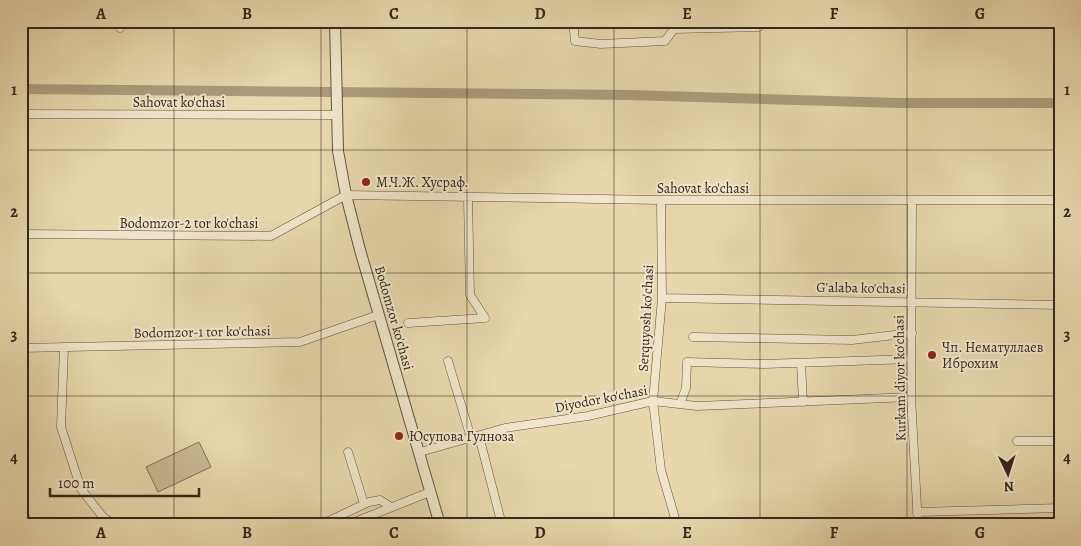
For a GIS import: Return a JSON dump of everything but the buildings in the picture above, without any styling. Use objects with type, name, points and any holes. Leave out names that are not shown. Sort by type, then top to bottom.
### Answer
[{"type":"street","name":"Bodomzor ko'chasi","points":[[336,21],[338,151],[346,195],[378,314],[440,525]]},
{"type":"street","points":[[573,21],[575,41],[600,44],[665,41],[674,25],[760,24]]},
{"type":"street","name":"Sahovat ko'chasi","points":[[21,114],[336,115]]},
{"type":"street","name":"Sahovat ko'chasi","points":[[346,195],[661,200],[1060,200]]},
{"type":"street","name":"Bodomzor-2 tor ko'chasi","points":[[21,234],[271,236],[346,195]]},
{"type":"street","points":[[408,323],[485,318],[470,296],[468,198]]},
{"type":"street","name":"Serquyosh ko'chasi","points":[[661,200],[662,298],[653,401],[661,470],[677,525]]},
{"type":"street","name":"Kurkam diyor ko'chasi","points":[[912,201],[911,397],[918,525]]},
{"type":"street","name":"G'alaba ko'chasi","points":[[662,298],[1060,305]]},
{"type":"street","name":"Bodomzor-1 tor ko'chasi","points":[[21,348],[300,342],[378,314]]},
{"type":"street","points":[[694,336],[852,340],[912,333]]},
{"type":"street","points":[[64,347],[61,428],[81,489],[103,517],[115,525]]},
{"type":"street","points":[[680,404],[686,388],[687,362],[801,363],[912,359]]},
{"type":"street","points":[[448,361],[475,437],[502,525]]},
{"type":"street","points":[[801,363],[802,402]]},
{"type":"street","name":"Diyodor ko'chasi","points":[[420,452],[505,428],[588,416],[653,401],[697,406],[911,397]]},
{"type":"street","points":[[1017,441],[1060,441]]},
{"type":"street","points":[[348,452],[364,504]]},
{"type":"street","points":[[347,525],[430,492]]},
{"type":"street","points":[[320,525],[369,502],[380,500],[391,507]]},
{"type":"street","points":[[917,512],[1060,508]]},
{"type":"street","points":[[21,511],[31,525]]},
{"type":"shaded area","points":[[199,442],[211,467],[158,492],[146,467]]},
{"type":"waterway","points":[[21,89],[629,95],[899,103],[1060,103]]},
{"type":"place","name":"М.Ч.Ж. Хусраф.","points":[[366,182]]},
{"type":"place","name":"Чп. Нематуллаев Иброхим","points":[[932,355]]},
{"type":"place","name":"Юсупова Гулноза","points":[[399,436]]}]
